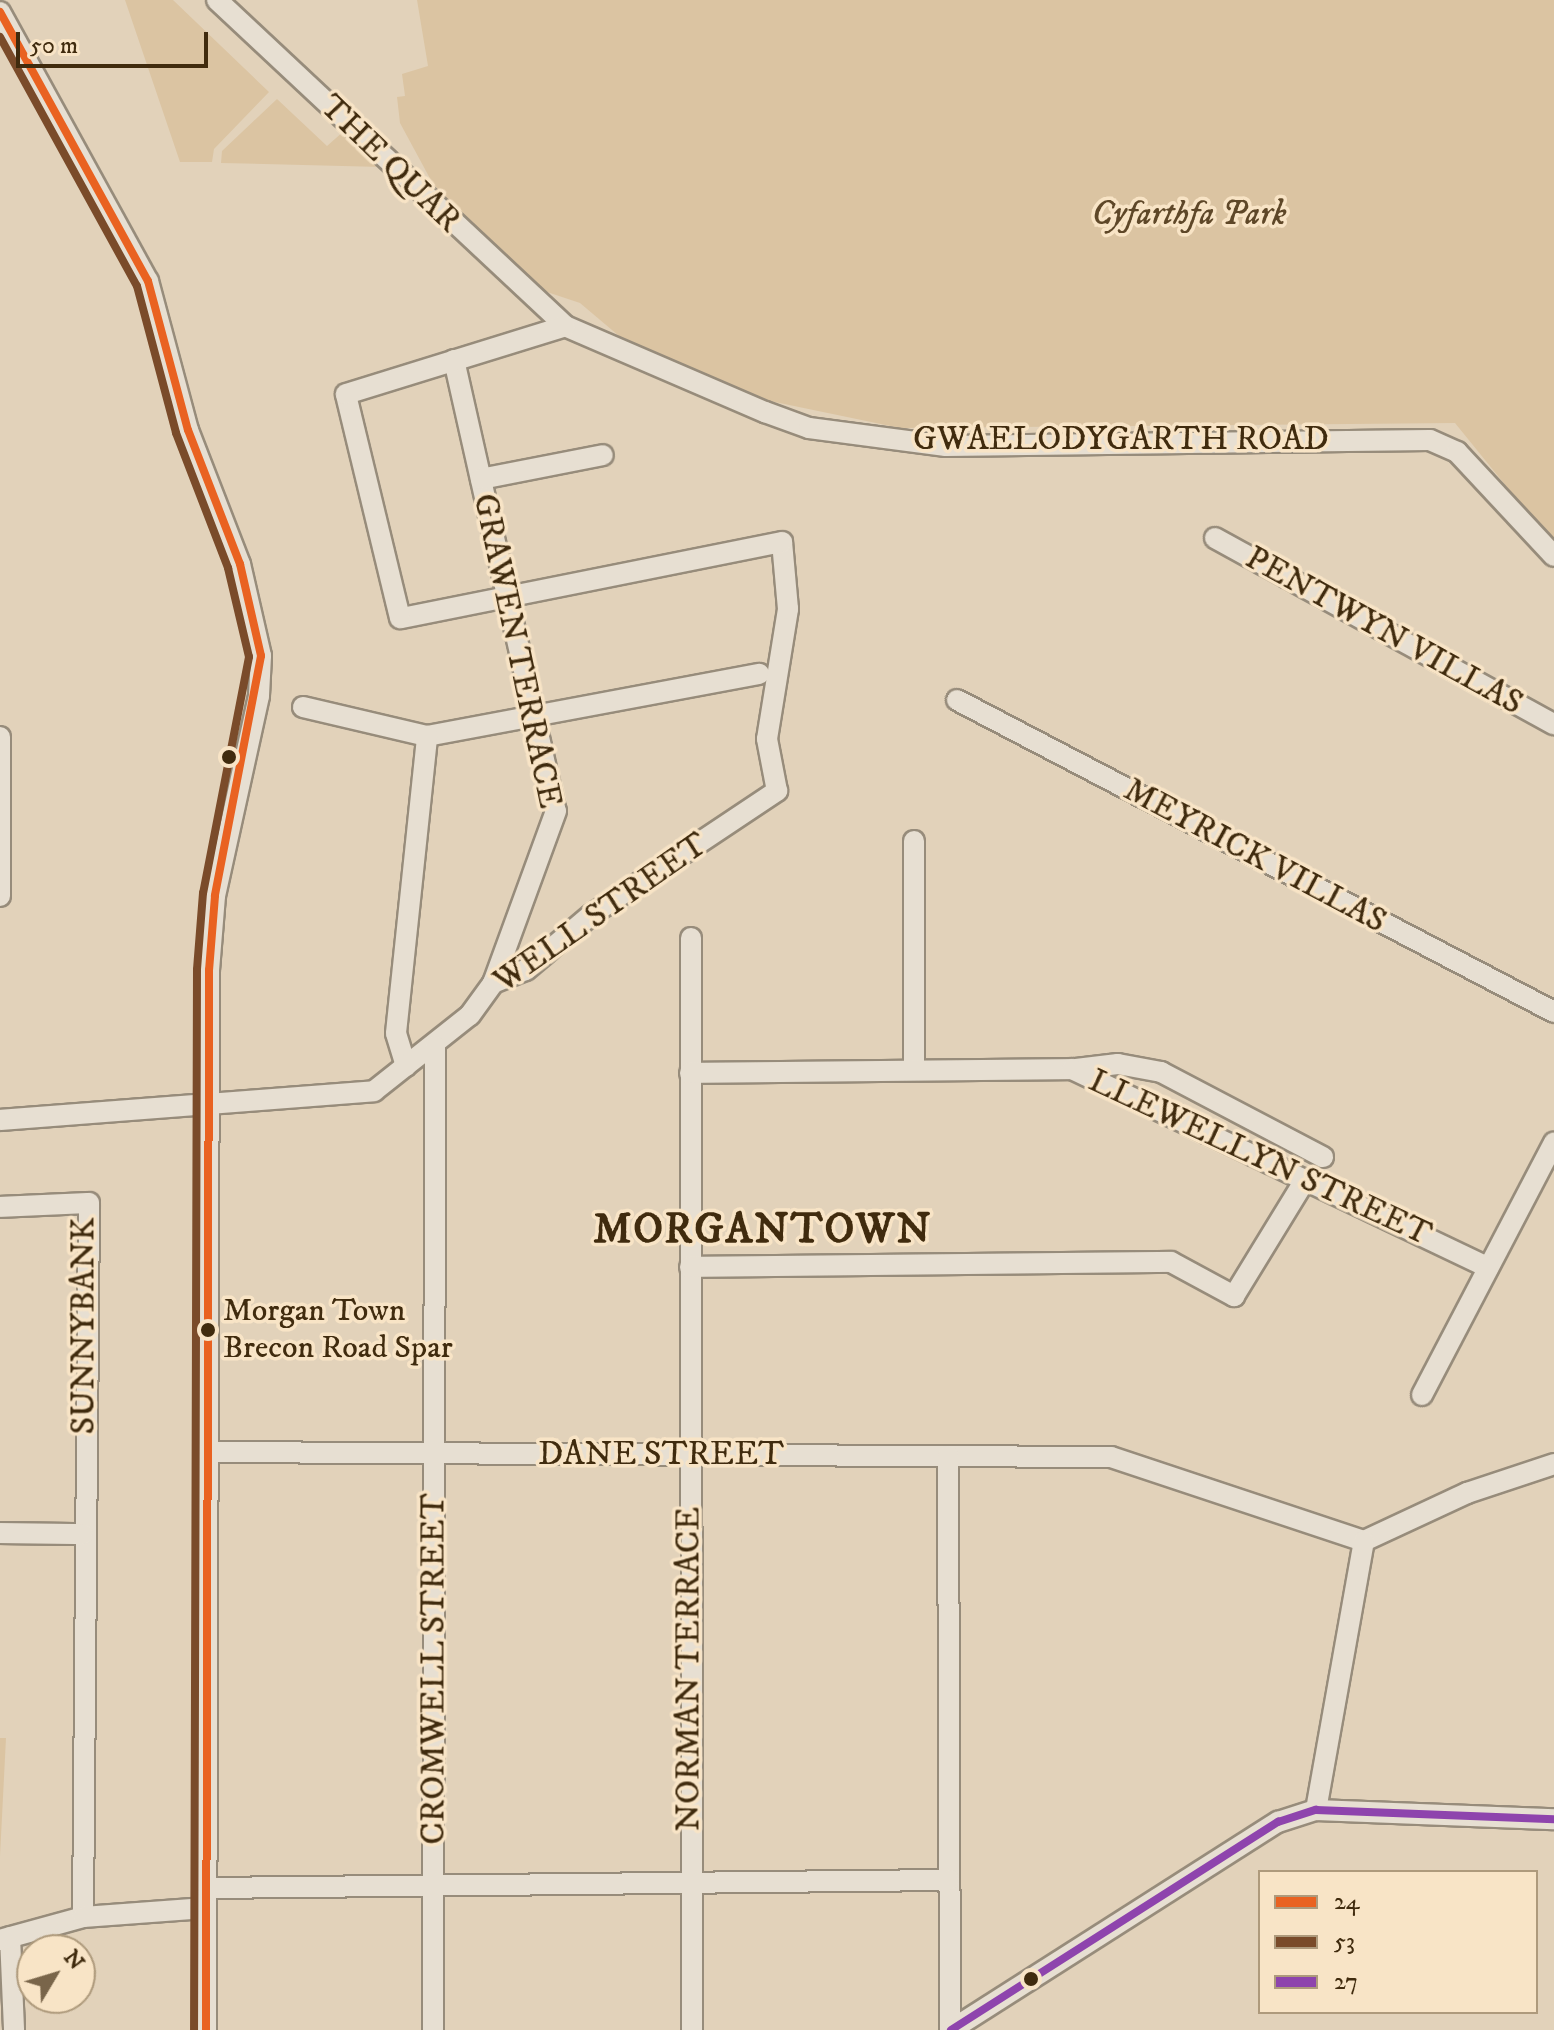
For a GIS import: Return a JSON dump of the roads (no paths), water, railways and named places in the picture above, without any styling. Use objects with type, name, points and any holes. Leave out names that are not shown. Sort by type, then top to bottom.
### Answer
[{"type":"street","name":"THE QUAR","points":[[217,0],[565,326]]},
{"type":"street","points":[[0,12],[148,281],[188,430],[254,616],[259,696],[215,896],[206,2030]]},
{"type":"street","points":[[507,593],[400,618],[346,394],[565,326]]},
{"type":"street","name":"GWAELODYGARTH ROAD","points":[[565,326],[809,428],[946,446],[1430,440],[1457,452],[1554,556]]},
{"type":"street","name":"GRAWEN TERRACE","points":[[454,360],[556,811],[493,983]]},
{"type":"street","points":[[481,479],[603,455]]},
{"type":"street","name":"PENTWYN VILLAS","points":[[1215,538],[1554,724]]},
{"type":"street","name":"WELL STREET","points":[[0,1120],[212,1109],[374,1091],[435,1046],[493,983],[526,970],[591,915],[777,791],[767,739],[788,609],[782,542],[507,593]]},
{"type":"street","points":[[303,707],[427,736],[759,674]]},
{"type":"street","name":"MEYRICK VILLAS","points":[[957,700],[1554,1012]]},
{"type":"street","points":[[406,1066],[396,1033],[427,736]]},
{"type":"street","points":[[0,737],[1,892]]},
{"type":"street","points":[[914,841],[914,1069]]},
{"type":"street","name":"NORMAN TERRACE","points":[[691,938],[688,1455],[692,2030]]},
{"type":"street","name":"CROMWELL STREET","points":[[433,2030],[435,1046]]},
{"type":"street","points":[[1072,1069],[1118,1064],[1161,1072],[1323,1157]]},
{"type":"street","name":"LLEWELLYN STREET","points":[[690,1073],[1072,1069],[1488,1267]]},
{"type":"street","points":[[1422,1395],[1554,1142]]},
{"type":"street","points":[[690,1267],[1171,1262],[1234,1296],[1305,1180]]},
{"type":"street","name":"SUNNYBANK","points":[[0,1207],[89,1203],[83,1534],[83,1917]]},
{"type":"street","name":"DANE STREET","points":[[210,1452],[1111,1457],[1364,1541]]},
{"type":"street","points":[[948,1456],[950,2030]]},
{"type":"street","points":[[1316,1810],[1364,1541],[1467,1493],[1554,1464]]},
{"type":"street","points":[[0,1533],[83,1534]]},
{"type":"street","points":[[950,2030],[1278,1822],[1316,1810],[1554,1819]]},
{"type":"street","points":[[14,2030],[5,1938],[83,1917],[206,1898],[432,1884],[949,1880]]},
{"type":"place","name":"Morgan Town Brecon Road Spar","points":[[208,1330]]},
{"type":"district","name":"MORGANTOWN","points":[[763,1230]]},
{"type":"park label","name":"Cyfarthfa Park","points":[[1189,215]]}]
